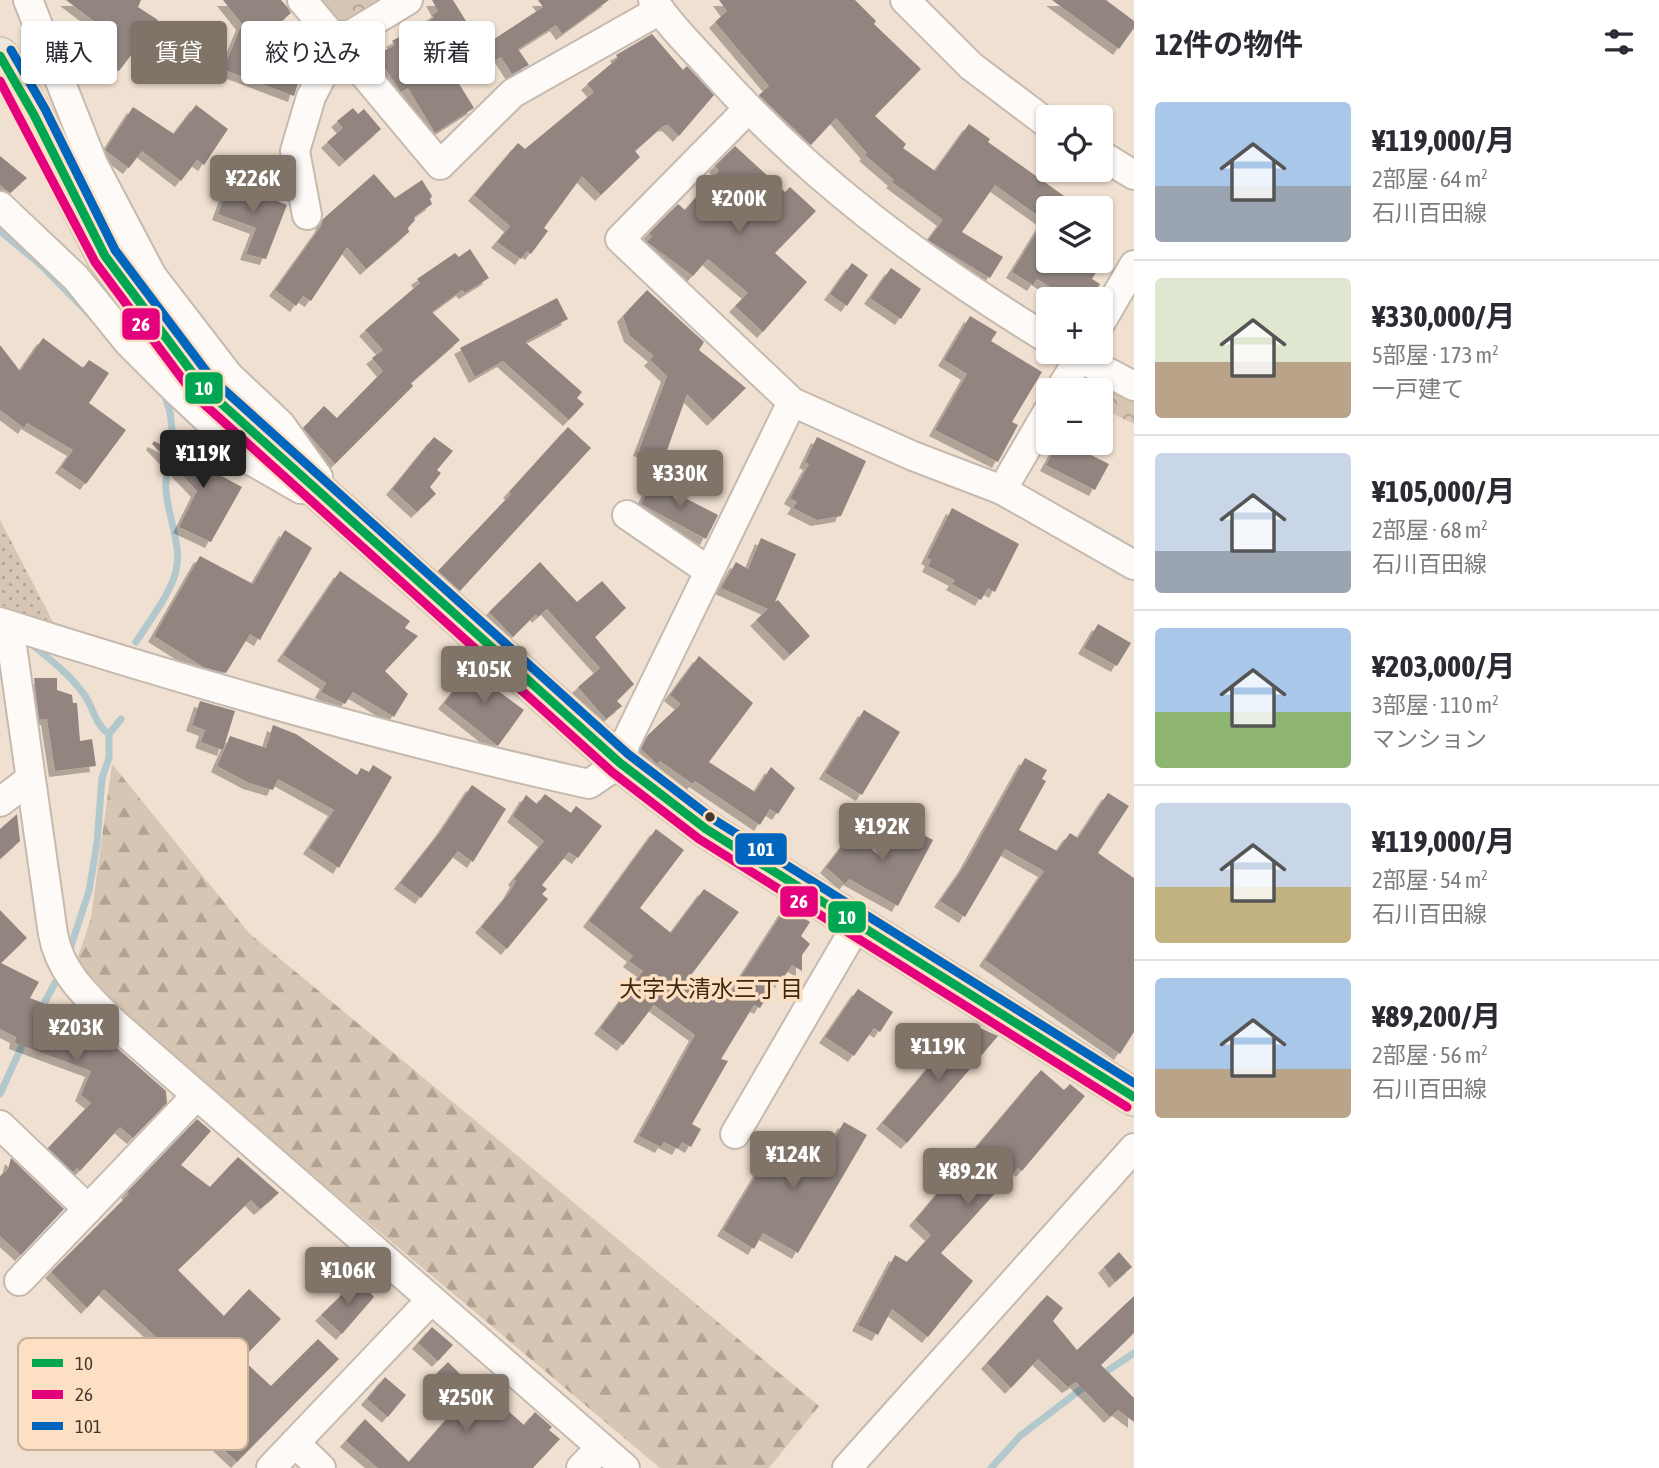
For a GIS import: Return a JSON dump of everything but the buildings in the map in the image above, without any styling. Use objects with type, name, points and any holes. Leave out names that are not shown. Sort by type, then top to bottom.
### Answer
[{"type":"main road","points":[[0,56],[34,115],[105,256],[202,387],[620,763],[706,829],[1134,1097]]},
{"type":"street","points":[[28,0],[93,164],[152,276],[229,376],[281,425],[343,513]]},
{"type":"street","points":[[302,0],[320,21]]},
{"type":"street","points":[[374,21],[408,0]]},
{"type":"street","points":[[905,0],[971,66],[1036,115]]},
{"type":"street","points":[[373,84],[440,165],[513,93],[656,5],[748,109],[877,225],[958,284],[1036,332]]},
{"type":"street","points":[[307,215],[295,150],[318,84]]},
{"type":"street","points":[[748,109],[620,239],[792,402],[914,456],[1002,490],[1134,565]]},
{"type":"street","points":[[1113,162],[1134,175]]},
{"type":"street","points":[[0,206],[76,278],[137,351],[252,461],[343,513]]},
{"type":"street","points":[[1113,301],[1134,265]]},
{"type":"street","points":[[1095,364],[1134,386]]},
{"type":"street","points":[[625,1468],[591,1458],[430,1301],[195,1096],[114,1023],[70,978],[56,951],[4,623],[177,677],[438,748],[589,784],[620,763],[626,741],[792,402]]},
{"type":"street","points":[[1002,490],[1036,432]]},
{"type":"street","points":[[627,515],[709,571]]},
{"type":"street","points":[[0,802],[29,780]]},
{"type":"street","points":[[735,1134],[858,923]]},
{"type":"street","points":[[19,1281],[195,1096]]},
{"type":"street","points":[[0,1125],[88,1209]]},
{"type":"street","points":[[847,1468],[1134,1147]]},
{"type":"street","points":[[271,1468],[430,1301]]},
{"type":"street","points":[[295,1443],[321,1468]]},
{"type":"green space","points":[[320,0],[384,0],[351,21],[339,21]]},
{"type":"green space","points":[[1113,386],[1134,397],[1134,424],[1113,414]]},
{"type":"green space","points":[[0,520],[54,624],[0,605]]},
{"type":"green space","points":[[112,764],[249,933],[819,1406],[769,1468],[660,1468],[133,1024],[77,960],[91,918]]},
{"type":"waterway","points":[[0,231],[41,265],[94,319]]},
{"type":"waterway","points":[[136,642],[173,580],[178,557],[167,497],[168,469],[175,456],[170,412],[164,393]]},
{"type":"waterway","points":[[35,647],[78,686],[100,725],[109,734]]},
{"type":"waterway","points":[[68,955],[89,891],[97,843],[102,778],[109,758],[109,734],[121,719]]},
{"type":"waterway","points":[[40,1011],[61,972]]},
{"type":"waterway","points":[[0,1094],[26,1037]]},
{"type":"waterway","points":[[1101,1375],[1134,1353]]},
{"type":"waterway","points":[[991,1468],[1020,1436],[1088,1384]]},
{"type":"transit line","name":"101","points":[[11,50],[45,109],[115,250],[212,379],[628,754],[713,819],[1134,1083]]},
{"type":"transit line","name":"10","points":[[0,56],[34,115],[105,256],[203,387],[620,763],[706,829],[1134,1097]]},
{"type":"transit line","name":"26","points":[[0,81],[95,262],[195,396],[612,772],[699,839],[1127,1107]]},
{"type":"district","name":"大字大清水三丁目","points":[[711,989]]}]
